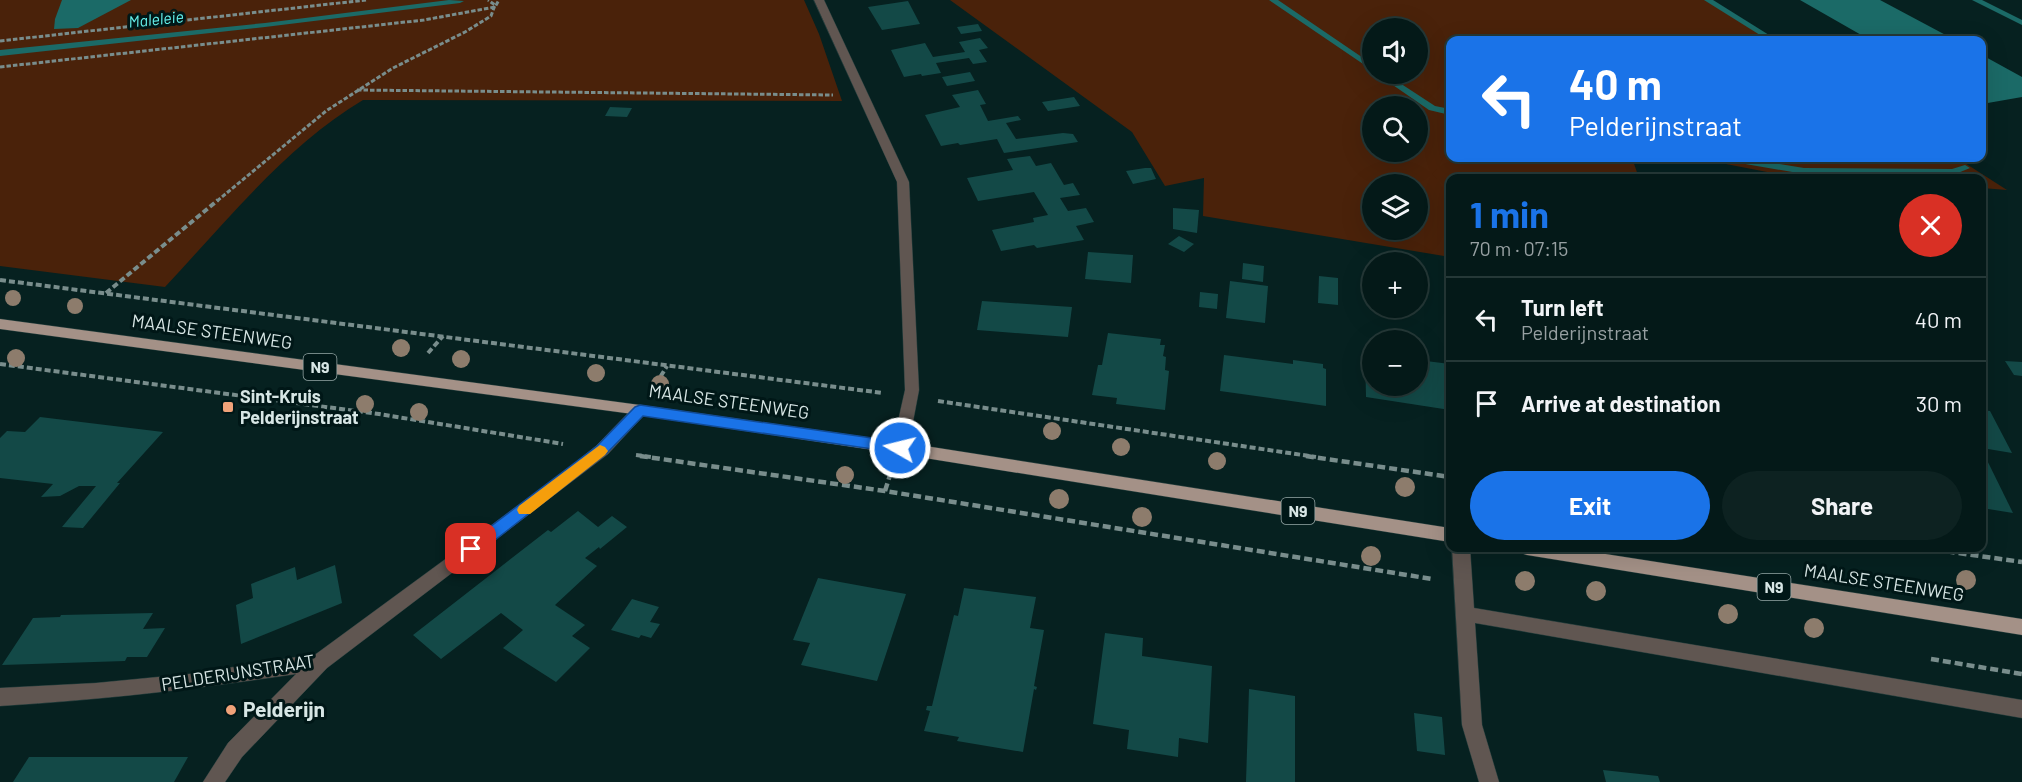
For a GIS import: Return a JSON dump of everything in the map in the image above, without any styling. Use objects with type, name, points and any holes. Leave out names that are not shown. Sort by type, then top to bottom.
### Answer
[{"type":"main road","name":"MAALSE STEENWEG","points":[[0,324],[640,410],[900,448],[1446,534]]},
{"type":"main road","name":"MAALSE STEENWEG","points":[[1552,552],[2022,627]]},
{"type":"street","points":[[819,0],[903,182],[911,397],[900,448]]},
{"type":"street","name":"PELDERIJNSTRAAT","points":[[0,697],[96,692],[166,685],[320,662],[602,450],[640,410]]},
{"type":"street","points":[[1461,552],[1472,725],[1489,782]]},
{"type":"street","points":[[1465,614],[2022,709]]},
{"type":"street","points":[[213,782],[235,750],[320,662]]},
{"type":"path","points":[[0,41],[366,0]]},
{"type":"path","points":[[488,0],[495,7]]},
{"type":"path","points":[[105,293],[326,111],[357,90],[433,46],[465,32],[491,16],[499,0]]},
{"type":"path","points":[[0,67],[424,20],[495,7]]},
{"type":"path","points":[[357,90],[863,96]]},
{"type":"path","points":[[0,280],[911,397],[1446,476]]},
{"type":"path","points":[[0,364],[379,414],[885,492]]},
{"type":"path","points":[[1951,552],[2022,562]]},
{"type":"shaded area","points":[[0,0],[804,0],[819,34],[842,101],[363,100],[335,118],[283,162],[165,287],[0,266]]},
{"type":"shaded area","points":[[950,0],[1708,0],[1766,36],[1446,36],[1446,162],[1633,162],[1638,174],[1446,174],[1446,256],[1203,216],[1204,178],[1165,186],[1132,132]]},
{"type":"shaded area","points":[[1716,162],[1963,162],[1982,174],[1777,174]]},
{"type":"shaded area","points":[[1986,177],[2007,190],[1986,188]]},
{"type":"water","points":[[62,0],[131,0],[78,28],[54,29]]},
{"type":"water","points":[[1800,0],[1880,0],[1948,36],[1863,36]]},
{"type":"water","points":[[1986,57],[2022,77],[2022,97],[1986,103]]},
{"type":"building","points":[[908,1],[920,24],[882,30],[868,7]]},
{"type":"building","points":[[978,24],[982,31],[961,34],[957,27]]},
{"type":"building","points":[[980,38],[988,48],[979,50],[987,62],[973,64],[969,58],[936,63],[941,73],[922,76],[921,74],[904,77],[891,50],[925,43],[933,57],[965,52],[959,42]]},
{"type":"building","points":[[970,72],[975,81],[947,86],[942,77]]},
{"type":"building","points":[[978,90],[986,104],[980,105],[988,121],[1018,116],[1021,120],[1006,123],[1016,139],[1063,133],[1073,134],[1078,142],[1004,153],[997,139],[941,146],[925,115],[960,107],[952,95]]},
{"type":"building","points":[[1074,97],[1080,106],[1048,111],[1042,102]]},
{"type":"building","points":[[610,107],[632,108],[627,117],[605,116]]},
{"type":"building","points":[[1030,156],[1036,166],[1051,163],[1064,185],[1073,183],[1080,195],[1060,198],[1068,211],[1086,208],[1094,222],[1076,226],[1084,240],[1001,251],[992,230],[1034,222],[1033,218],[1048,215],[1034,192],[978,201],[967,178],[1013,170],[1007,159]]},
{"type":"building","points":[[1151,168],[1156,179],[1133,184],[1126,171]]},
{"type":"building","points":[[1173,208],[1199,210],[1197,233],[1173,229]]},
{"type":"building","points":[[1179,236],[1194,244],[1184,252],[1168,244]]},
{"type":"building","points":[[1088,252],[1133,255],[1131,283],[1085,279]]},
{"type":"building","points":[[1243,263],[1264,266],[1263,282],[1242,279]]},
{"type":"building","points":[[1319,276],[1338,278],[1338,305],[1318,303]]},
{"type":"building","points":[[1230,281],[1268,286],[1265,323],[1226,318]]},
{"type":"building","points":[[1200,292],[1218,294],[1217,309],[1199,307]]},
{"type":"building","points":[[982,301],[1072,307],[1068,337],[977,330]]},
{"type":"building","points":[[1108,333],[1161,339],[1160,345],[1165,345],[1163,356],[1166,357],[1165,370],[1169,371],[1165,410],[1116,404],[1117,398],[1092,395],[1098,365],[1102,365]]},
{"type":"building","points":[[1224,355],[1293,364],[1293,360],[1323,364],[1323,368],[1326,369],[1326,406],[1220,391]]},
{"type":"building","points":[[1428,361],[1446,364],[1446,409],[1366,396],[1428,396]]},
{"type":"building","points":[[2005,361],[2022,362],[2022,376],[2014,375]]},
{"type":"building","points":[[1986,410],[1990,411],[2012,453],[1986,449]]},
{"type":"building","points":[[40,417],[163,432],[117,483],[120,483],[83,528],[62,527],[96,486],[79,486],[60,496],[41,497],[53,484],[0,478],[0,438],[7,431],[25,432]]},
{"type":"building","points":[[1986,458],[2013,513],[1986,509]]},
{"type":"building","points":[[578,511],[598,527],[612,516],[627,527],[585,558],[597,566],[555,605],[585,625],[572,636],[590,648],[556,682],[503,648],[523,630],[501,613],[441,659],[413,635],[548,530],[551,532]]},
{"type":"building","points":[[335,565],[342,603],[241,644],[236,605],[253,598],[251,584],[295,567],[297,580]]},
{"type":"building","points":[[818,578],[906,594],[877,681],[801,665],[810,643],[793,640]]},
{"type":"building","points":[[964,588],[1036,597],[1030,628],[1044,630],[1034,686],[1037,687],[1036,690],[1034,689],[1023,752],[957,741],[959,737],[924,731],[930,711],[926,710],[927,706],[932,706],[954,615],[958,616]]},
{"type":"building","points":[[632,599],[659,607],[650,622],[660,624],[651,638],[641,635],[639,638],[611,630]]},
{"type":"building","points":[[153,613],[143,629],[165,628],[147,657],[127,657],[125,661],[2,665],[33,618],[60,617],[61,615]]},
{"type":"building","points":[[1105,633],[1143,638],[1142,656],[1212,666],[1208,743],[1179,738],[1178,757],[1127,749],[1129,730],[1093,724]]},
{"type":"building","points":[[1249,689],[1295,696],[1295,782],[1246,782]]},
{"type":"building","points":[[1414,713],[1442,717],[1445,755],[1417,751]]},
{"type":"building","points":[[29,757],[188,757],[174,782],[13,782]]},
{"type":"building","points":[[1603,770],[1658,776],[1660,782],[1606,782]]},
{"type":"waterway","points":[[1273,0],[1362,61]]},
{"type":"waterway","points":[[1708,0],[1766,36]]},
{"type":"waterway","points":[[1976,0],[2022,23]]},
{"type":"waterway","name":"Maleleie","points":[[0,53],[265,25],[460,1]]},
{"type":"waterway","points":[[1396,84],[1432,108],[1446,111]]},
{"type":"waterway","points":[[1751,162],[1804,171],[1953,172],[1965,168]]},
{"type":"slow traffic","points":[[524,510],[600,451]]},
{"type":"place","name":"Sint-Kruis Pelderijnstraat","points":[[228,407]]},
{"type":"place","name":"Pelderijn","points":[[231,710]]},
{"type":"route","points":[[471,549],[602,450],[640,410],[900,448]]}]
